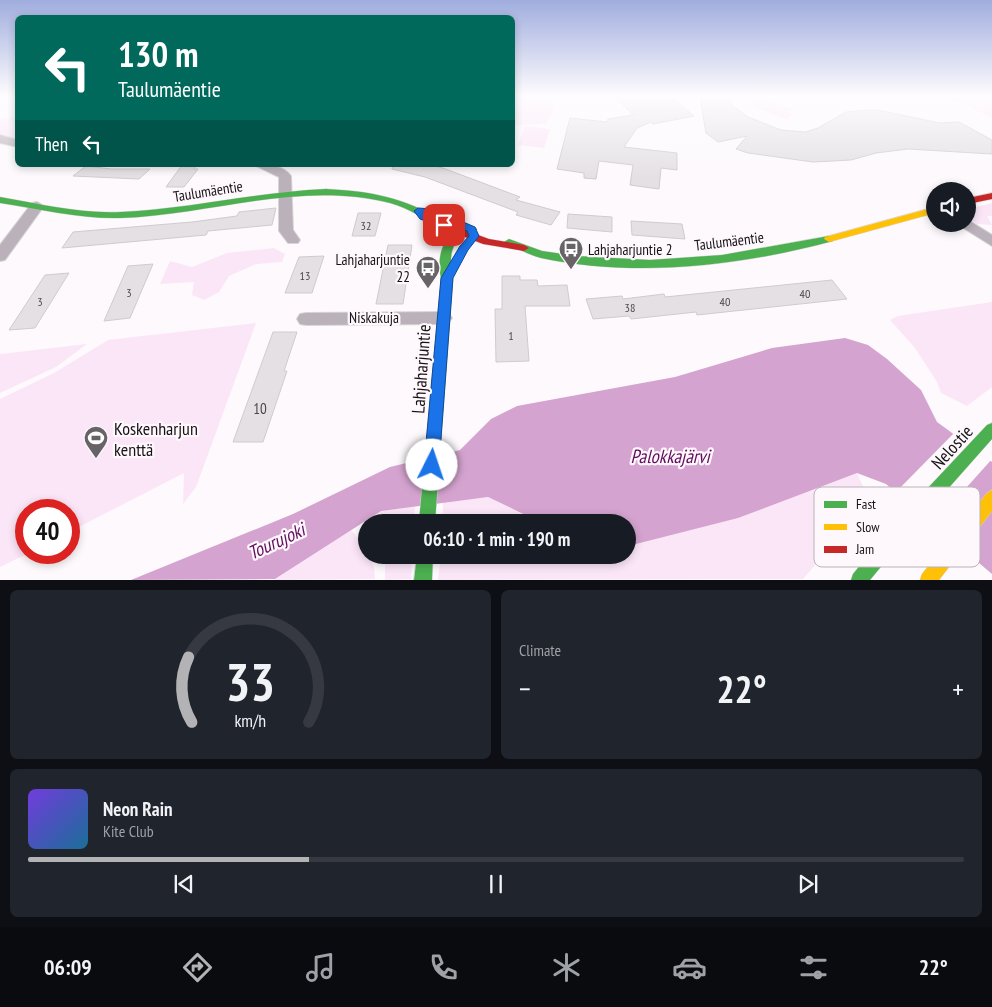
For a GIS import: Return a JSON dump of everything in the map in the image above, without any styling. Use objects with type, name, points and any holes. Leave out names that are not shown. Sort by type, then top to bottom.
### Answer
[{"type":"main road","name":"Taulumäentie","points":[[0,200],[98,215],[148,214],[322,190],[360,193],[418,211],[429,211],[473,233]]},
{"type":"main road","points":[[976,199],[992,196]]},
{"type":"main road","name":"Taulumäentie","points":[[418,211],[423,216],[459,231],[473,233],[561,257],[613,263],[664,263],[750,254],[824,241],[926,213]]},
{"type":"main road","name":"Lahjaharjuntie","points":[[428,514],[447,278],[442,260],[447,244],[459,231]]},
{"type":"main road","points":[[464,248],[473,233]]},
{"type":"main road","name":"Lahjaharjuntie","points":[[447,278],[457,260]]},
{"type":"main road","name":"Nelostie","points":[[939,487],[991,430]]},
{"type":"main road","points":[[980,513],[992,498]]},
{"type":"main road","points":[[423,580],[424,564]]},
{"type":"main road","name":"Nelostie","points":[[859,580],[870,567]]},
{"type":"main road","points":[[928,580],[937,567]]},
{"type":"street","points":[[0,139],[15,143]]},
{"type":"street","points":[[266,167],[285,176],[286,231],[294,240]]},
{"type":"street","points":[[0,256],[37,206]]},
{"type":"street","points":[[976,231],[992,241]]},
{"type":"street","name":"Niskakuja","points":[[306,319],[443,318]]},
{"type":"shaded area","points":[[0,124],[15,124],[15,140],[0,135]]},
{"type":"shaded area","points":[[525,126],[550,129],[544,148],[518,145]]},
{"type":"shaded area","points":[[992,203],[992,216],[987,216],[992,225],[976,223],[976,207]]},
{"type":"shaded area","points":[[274,248],[285,254],[282,262],[256,264],[229,276],[219,292],[204,300],[192,295],[194,282],[160,284],[170,261],[192,267],[227,253]]},
{"type":"shaded area","points":[[992,302],[992,387],[967,406],[941,393],[937,382],[915,348],[890,320],[898,316]]},
{"type":"shaded area","name":"Koskenharjun kenttä","points":[[256,323],[196,487],[183,504],[184,473],[80,526],[80,499],[15,499],[15,560],[0,567],[0,399],[54,373],[108,340]]},
{"type":"shaded area","points":[[87,344],[56,367],[0,393],[0,354]]},
{"type":"shaded area","points":[[857,473],[863,487],[819,487]]},
{"type":"shaded area","points":[[814,489],[814,566],[803,579],[438,580],[440,564],[636,564],[636,544],[736,518]]},
{"type":"shaded area","points":[[488,497],[523,514],[443,514],[443,502]]},
{"type":"shaded area","points":[[415,506],[414,514],[376,514],[380,511]]},
{"type":"shaded area","points":[[351,530],[358,538],[358,564],[373,564],[375,579],[274,580]]},
{"type":"shaded area","points":[[385,564],[412,564],[411,579],[385,580]]},
{"type":"water","name":"Palokkajärvi","points":[[845,338],[868,345],[887,359],[921,390],[937,422],[992,462],[992,574],[980,564],[980,487],[890,487],[857,473],[820,487],[814,487],[814,489],[738,518],[636,544],[636,514],[523,514],[488,497],[381,511],[376,514],[358,514],[358,526],[275,579],[131,580],[293,514],[390,467],[460,450],[491,419],[517,406],[675,377],[772,348]]},
{"type":"pier","points":[[955,432],[992,459],[967,487],[901,487]]},
{"type":"building","points":[[568,124],[646,124],[637,128],[624,147],[677,153],[677,170],[661,168],[659,189],[630,185],[633,165],[599,161],[596,179],[584,178],[584,173],[557,169]]},
{"type":"building","points":[[705,124],[766,124],[781,130],[805,132],[825,124],[963,124],[992,140],[992,154],[908,149],[876,153],[851,160],[813,162],[748,153],[736,149],[747,136],[718,142],[706,133]]},
{"type":"building","points":[[85,167],[150,169],[139,179],[73,176]]},
{"type":"building","points":[[181,167],[196,167],[194,169],[198,169],[184,187],[166,187]]},
{"type":"building","points":[[392,167],[443,168],[520,197],[516,200],[560,212],[551,225],[516,215],[518,212],[425,177],[392,169]]},
{"type":"building","points":[[276,208],[272,225],[208,231],[206,235],[62,248],[73,232],[192,222],[237,216],[239,212]]},
{"type":"building","points":[[358,213],[381,213],[375,236],[352,236]]},
{"type":"building","points":[[568,214],[612,217],[612,232],[567,228]]},
{"type":"building","points":[[631,221],[682,224],[685,239],[632,235]]},
{"type":"building","points":[[388,245],[412,245],[403,304],[376,304]]},
{"type":"building","points":[[324,256],[312,293],[285,293],[299,257]]},
{"type":"building","points":[[153,264],[130,318],[104,321],[128,266]]},
{"type":"building","points":[[69,273],[35,328],[9,330],[45,275]]},
{"type":"building","points":[[502,276],[520,276],[520,280],[537,280],[538,286],[567,285],[570,306],[525,306],[529,361],[496,362],[495,309],[502,309]]},
{"type":"building","points":[[832,280],[847,299],[697,315],[696,312],[631,319],[629,316],[593,319],[586,299],[622,296],[623,299],[664,294],[665,297]]},
{"type":"building","points":[[273,332],[297,332],[284,371],[287,371],[263,442],[233,442]]},
{"type":"traffic: fast","points":[[0,200],[75,212],[120,215],[154,213],[292,193],[360,194],[408,206],[448,227]]},
{"type":"traffic: fast","points":[[428,514],[447,278],[445,258],[447,247],[459,231],[472,229]]},
{"type":"traffic: fast","points":[[509,242],[541,254],[577,260],[650,264],[722,259],[829,239]]},
{"type":"traffic: fast","points":[[939,487],[992,429]]},
{"type":"traffic: fast","points":[[423,580],[424,564]]},
{"type":"traffic: fast","points":[[859,580],[870,567]]},
{"type":"traffic: slow","points":[[829,239],[926,212]]},
{"type":"traffic: slow","points":[[980,513],[992,498]]},
{"type":"traffic: slow","points":[[928,580],[938,567]]},
{"type":"traffic: jam","points":[[976,199],[992,196]]},
{"type":"traffic: jam","points":[[448,227],[487,242],[524,248]]},
{"type":"place","name":"Lahjaharjuntie 2","points":[[571,270]]},
{"type":"place","name":"Lahjaharjuntie 22","points":[[428,289]]},
{"type":"place","name":"Koskenharjun kenttä","points":[[96,459]]},
{"type":"route","points":[[432,465],[447,278],[464,248],[474,236],[472,230],[429,211],[418,211],[423,216],[444,225]]},
{"type":"water label","name":"Tourujoki","points":[[276,541]]}]
